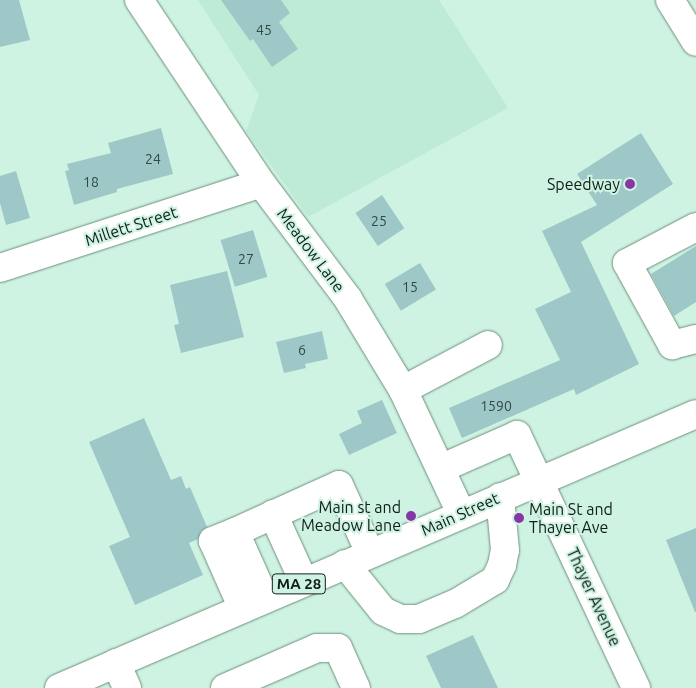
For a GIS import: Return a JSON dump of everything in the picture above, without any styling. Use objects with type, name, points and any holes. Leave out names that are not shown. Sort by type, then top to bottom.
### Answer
[{"type":"street","name":"Meadow Lane","points":[[139,0],[262,183],[348,299],[403,390],[442,468],[461,513]]},
{"type":"street","points":[[670,0],[696,42]]},
{"type":"street","name":"Millett Street","points":[[0,268],[262,183]]},
{"type":"street","points":[[696,227],[627,263],[672,346],[696,339]]},
{"type":"street","points":[[403,390],[488,345]]},
{"type":"street","name":"Main Street","points":[[59,688],[461,513],[696,414]]},
{"type":"street","name":"Thayer Avenue","points":[[442,468],[517,434],[636,688]]},
{"type":"street","points":[[254,604],[235,532],[273,514],[339,485],[370,553]]},
{"type":"street","points":[[345,564],[383,611],[400,619],[419,618],[455,604],[495,580],[502,565],[505,550],[500,497]]},
{"type":"street","points":[[273,514],[304,582]]},
{"type":"street","points":[[225,688],[317,648],[338,648],[356,688]]},
{"type":"street","points":[[116,664],[127,688]]},
{"type":"shaded area","points":[[198,0],[439,0],[508,108],[308,217],[246,131],[259,95]]},
{"type":"building","points":[[0,0],[19,0],[30,40],[0,47]]},
{"type":"building","points":[[221,0],[281,0],[290,13],[279,22],[298,49],[272,67],[253,39],[250,41]]},
{"type":"building","points":[[161,128],[173,174],[117,189],[117,192],[74,205],[65,171],[69,170],[67,164],[111,153],[108,143]]},
{"type":"building","points":[[641,133],[673,184],[581,242],[639,364],[576,395],[574,389],[462,438],[449,408],[560,360],[535,309],[571,292],[542,231],[597,205],[577,174]]},
{"type":"building","points":[[16,171],[30,218],[6,225],[0,203],[0,176]]},
{"type":"building","points":[[382,195],[404,228],[378,246],[355,213]]},
{"type":"building","points":[[253,230],[267,277],[235,287],[220,240]]},
{"type":"building","points":[[696,246],[696,302],[674,316],[651,274]]},
{"type":"building","points":[[420,263],[436,290],[401,311],[385,284]]},
{"type":"building","points":[[227,271],[244,337],[181,353],[174,325],[179,324],[170,285]]},
{"type":"building","points":[[322,331],[328,359],[305,364],[306,368],[284,373],[276,342]]},
{"type":"building","points":[[382,400],[397,433],[349,455],[339,434],[362,423],[357,411]]},
{"type":"building","points":[[144,418],[171,480],[181,476],[186,489],[190,487],[207,527],[201,531],[198,539],[189,543],[203,575],[135,605],[109,546],[130,537],[89,442]]},
{"type":"building","points":[[696,528],[696,612],[695,612],[666,540]]},
{"type":"building","points":[[473,635],[498,688],[441,688],[426,656]]},
{"type":"place","name":"Speedway","points":[[630,184]]},
{"type":"place","name":"Main st and Meadow Lane","points":[[411,516]]},
{"type":"place","name":"Main St and Thayer Ave","points":[[519,518]]}]
